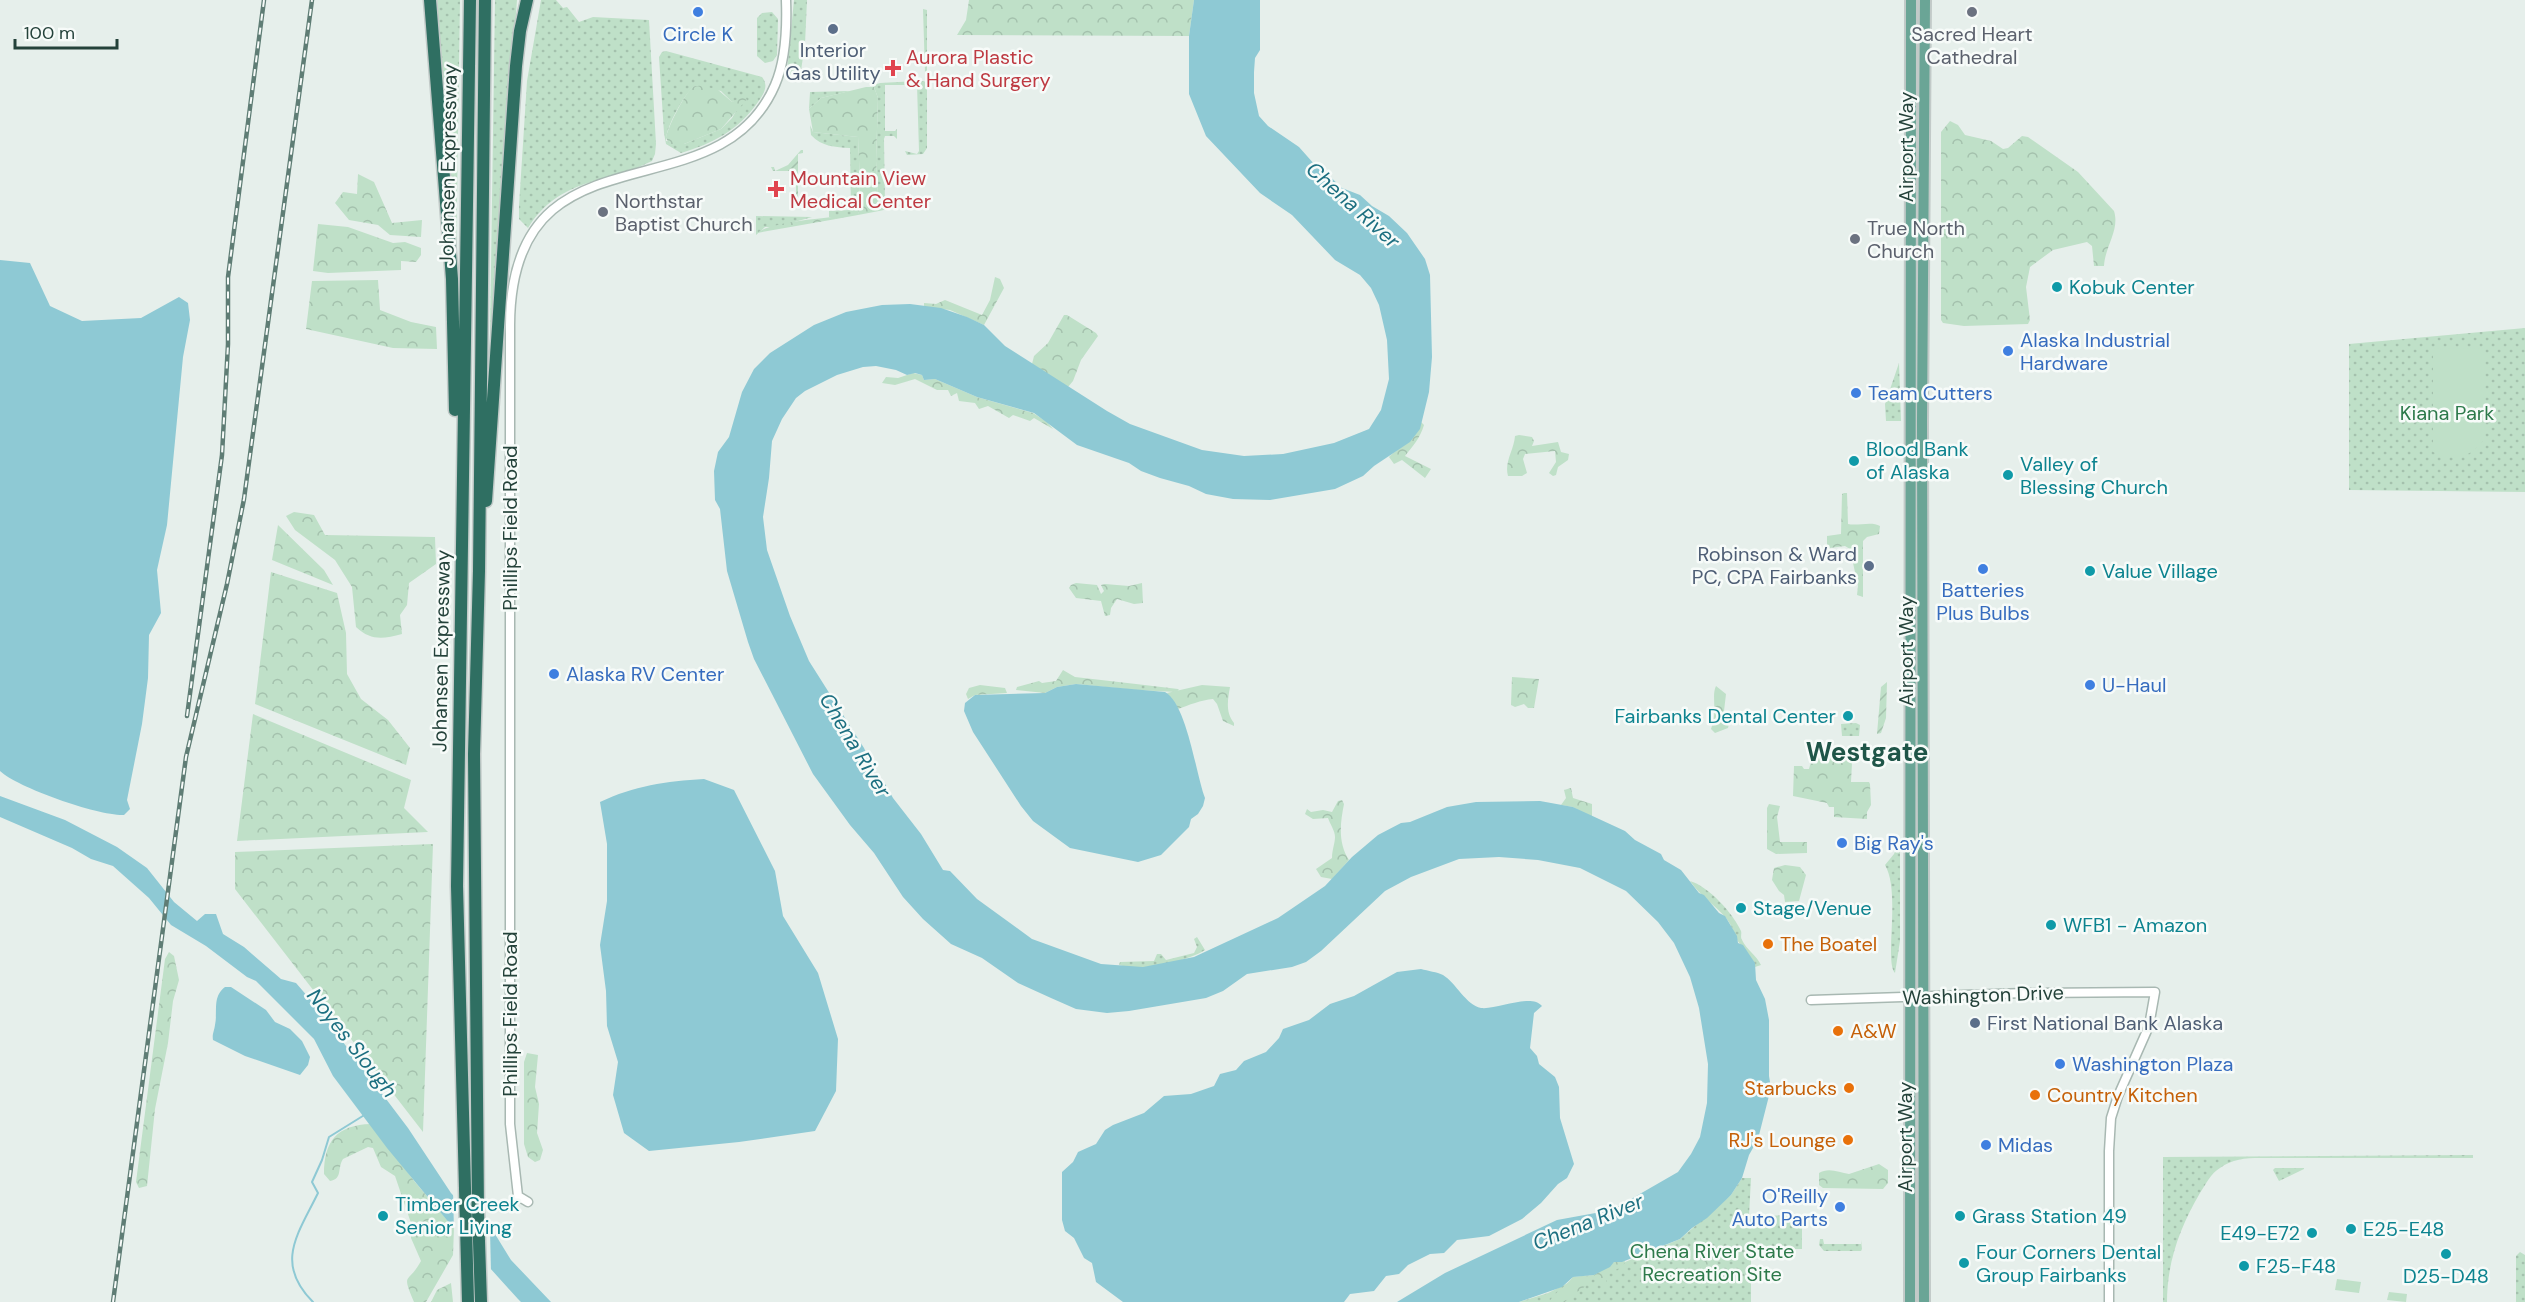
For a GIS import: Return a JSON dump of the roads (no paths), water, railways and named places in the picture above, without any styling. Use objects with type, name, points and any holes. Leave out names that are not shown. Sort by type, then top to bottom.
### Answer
[{"type":"highway","name":"Johansen Expressway","points":[[468,1302],[457,915],[470,0]]},
{"type":"highway","name":"Johansen Expressway","points":[[481,1302],[478,1211],[474,753],[485,0]]},
{"type":"highway","points":[[478,571],[486,501],[520,31],[520,0]]},
{"type":"highway","points":[[520,31],[527,0]]},
{"type":"highway","points":[[429,2],[452,279],[456,473],[462,492]]},
{"type":"main road","name":"Airport Way","points":[[1910,1302],[1911,0]]},
{"type":"main road","name":"Airport Way","points":[[1924,1302],[1925,0]]},
{"type":"street","name":"Phillips Field Road","points":[[528,1202],[518,1196],[510,1124],[510,325],[513,275],[519,256],[536,228],[552,210],[569,197],[600,184],[710,150],[729,140],[752,120],[767,100],[778,78],[784,49],[786,0]]},
{"type":"street","name":"Washington Drive","points":[[1811,1000],[2014,993],[2155,992],[2149,1026],[2118,1096],[2111,1118],[2109,1302]]},
{"type":"water","name":"Chena River","points":[[1194,0],[1260,0],[1260,50],[1255,58],[1254,72],[1254,93],[1259,116],[1268,126],[1299,147],[1315,165],[1342,188],[1360,195],[1372,206],[1389,216],[1407,233],[1425,259],[1430,275],[1432,357],[1429,392],[1420,429],[1410,442],[1363,476],[1335,489],[1270,500],[1233,499],[1206,494],[1077,445],[1034,413],[977,397],[935,379],[924,380],[922,375],[915,373],[907,375],[876,366],[863,367],[837,375],[805,391],[796,398],[782,419],[772,441],[763,517],[767,550],[790,616],[809,661],[864,748],[877,777],[884,782],[893,798],[921,834],[943,870],[950,871],[977,899],[1032,939],[1101,964],[1143,967],[1194,957],[1278,918],[1325,886],[1352,857],[1378,835],[1401,823],[1410,822],[1447,807],[1476,802],[1540,801],[1573,807],[1625,831],[1681,870],[1699,893],[1704,895],[1719,913],[1725,916],[1737,936],[1738,943],[1743,945],[1755,963],[1756,980],[1765,999],[1769,1020],[1771,1088],[1758,1139],[1749,1155],[1742,1178],[1731,1195],[1680,1239],[1622,1262],[1614,1262],[1610,1267],[1594,1275],[1573,1277],[1562,1287],[1519,1302],[1397,1302],[1445,1273],[1557,1220],[1612,1210],[1678,1172],[1700,1137],[1707,1103],[1708,1064],[1699,1008],[1690,977],[1674,943],[1658,922],[1626,891],[1580,868],[1538,860],[1499,857],[1459,859],[1411,877],[1385,891],[1321,951],[1306,962],[1292,967],[1247,974],[1223,991],[1206,998],[1107,1013],[1076,1009],[1018,983],[982,958],[951,944],[903,897],[874,853],[850,825],[813,774],[754,659],[727,571],[720,509],[715,500],[714,471],[718,452],[729,437],[742,392],[754,369],[770,353],[814,325],[846,312],[882,305],[910,304],[941,308],[967,317],[984,325],[1005,346],[1107,411],[1130,424],[1202,450],[1244,456],[1283,454],[1334,443],[1369,429],[1381,410],[1389,379],[1387,340],[1379,305],[1371,288],[1360,275],[1335,260],[1292,215],[1260,193],[1206,136],[1189,94],[1189,36]]},
{"type":"water","points":[[0,260],[30,263],[50,306],[82,321],[141,318],[179,297],[188,303],[190,320],[183,357],[167,525],[157,570],[161,613],[149,635],[148,678],[142,724],[127,800],[130,809],[124,815],[97,811],[59,800],[23,785],[0,771]]},
{"type":"water","points":[[1076,684],[1165,692],[1173,699],[1179,710],[1205,798],[1198,814],[1191,819],[1189,827],[1161,855],[1138,862],[1070,848],[1033,821],[973,732],[964,711],[965,703],[975,695],[1045,693],[1057,687]]},
{"type":"water","points":[[704,779],[734,790],[775,871],[783,916],[818,973],[838,1039],[836,1091],[815,1131],[739,1142],[649,1151],[624,1133],[613,1095],[618,1062],[607,1026],[606,991],[600,945],[607,901],[607,844],[600,802],[650,785]]},
{"type":"water","points":[[0,796],[65,820],[117,847],[147,868],[174,902],[197,921],[205,914],[216,914],[223,934],[244,947],[281,979],[296,983],[408,1128],[451,1193],[490,1235],[495,1234],[511,1260],[551,1302],[521,1302],[518,1299],[451,1225],[387,1148],[333,1076],[314,1039],[256,981],[171,925],[149,898],[113,866],[91,859],[72,848],[0,817]]},
{"type":"water","points":[[1421,969],[1443,975],[1471,1003],[1481,1008],[1522,1001],[1537,1002],[1542,1006],[1534,1013],[1530,1048],[1537,1056],[1539,1064],[1555,1077],[1559,1087],[1560,1118],[1574,1164],[1567,1178],[1522,1219],[1489,1236],[1457,1240],[1444,1253],[1430,1254],[1408,1265],[1399,1274],[1386,1276],[1374,1291],[1350,1294],[1344,1302],[1123,1302],[1096,1282],[1092,1263],[1084,1258],[1074,1238],[1065,1231],[1062,1220],[1062,1172],[1073,1162],[1078,1152],[1096,1144],[1105,1130],[1144,1113],[1164,1096],[1191,1094],[1214,1086],[1220,1074],[1236,1070],[1244,1061],[1266,1052],[1279,1038],[1283,1029],[1309,1020],[1330,1004],[1354,996],[1397,972]]},
{"type":"water","points":[[225,987],[231,987],[266,1010],[275,1022],[290,1029],[302,1041],[310,1057],[308,1065],[300,1075],[245,1056],[213,1040],[218,995]]},
{"type":"waterway","points":[[313,1302],[301,1288],[295,1274],[292,1261],[293,1248],[318,1193],[312,1182],[329,1137],[366,1114]]},
{"type":"railway","points":[[187,716],[222,455],[228,344],[228,277],[264,0]]},
{"type":"railway","points":[[113,1302],[186,757],[227,584],[244,499],[312,0]]},
{"type":"place","name":"Circle K","points":[[698,12]]},
{"type":"place","name":"Sacred Heart Cathedral","points":[[1972,12]]},
{"type":"place","name":"Interior Gas Utility","points":[[833,29]]},
{"type":"place","name":"Aurora Plastic & Hand Surgery","points":[[893,68]]},
{"type":"place","name":"Mountain View Medical Center","points":[[776,189]]},
{"type":"place","name":"Northstar Baptist Church","points":[[603,212]]},
{"type":"place","name":"True North Church","points":[[1855,239]]},
{"type":"place","name":"Kobuk Center","points":[[2057,287]]},
{"type":"place","name":"Alaska Industrial Hardware","points":[[2008,351]]},
{"type":"place","name":"Team Cutters","points":[[1856,393]]},
{"type":"place","name":"Blood Bank of Alaska","points":[[1854,461]]},
{"type":"place","name":"Valley of Blessing Church","points":[[2008,475]]},
{"type":"place","name":"Robinson & Ward PC, CPA Fairbanks","points":[[1869,566]]},
{"type":"place","name":"Batteries Plus Bulbs","points":[[1983,569]]},
{"type":"place","name":"Value Village","points":[[2090,571]]},
{"type":"place","name":"Alaska RV Center","points":[[554,674]]},
{"type":"place","name":"U-Haul","points":[[2090,685]]},
{"type":"place","name":"Fairbanks Dental Center","points":[[1848,716]]},
{"type":"place","name":"Big Ray's","points":[[1842,843]]},
{"type":"place","name":"Stage/Venue","points":[[1741,908]]},
{"type":"place","name":"WFB1 - Amazon","points":[[2051,925]]},
{"type":"place","name":"The Boatel","points":[[1768,944]]},
{"type":"place","name":"First National Bank Alaska","points":[[1975,1023]]},
{"type":"place","name":"A&W","points":[[1838,1031]]},
{"type":"place","name":"Washington Plaza","points":[[2060,1064]]},
{"type":"place","name":"Starbucks","points":[[1849,1088]]},
{"type":"place","name":"Country Kitchen","points":[[2035,1095]]},
{"type":"place","name":"RJ's Lounge","points":[[1848,1140]]},
{"type":"place","name":"Midas","points":[[1986,1145]]},
{"type":"place","name":"O'Reilly Auto Parts","points":[[1840,1207]]},
{"type":"place","name":"Timber Creek Senior Living","points":[[383,1216]]},
{"type":"place","name":"Grass Station 49","points":[[1960,1216]]},
{"type":"place","name":"E25-E48","points":[[2351,1229]]},
{"type":"place","name":"E49-E72","points":[[2312,1233]]},
{"type":"place","name":"D25-D48","points":[[2446,1254]]},
{"type":"place","name":"Four Corners Dental Group Fairbanks","points":[[1964,1263]]},
{"type":"place","name":"F25-F48","points":[[2244,1266]]},
{"type":"district","name":"Westgate","points":[[1867,752]]},
{"type":"park label","name":"Kiana Park","points":[[2447,413]]},
{"type":"park label","name":"Chena River State Recreation Site","points":[[1712,1262]]},
{"type":"water label","name":"Noyes Slough","points":[[352,1043]]}]
